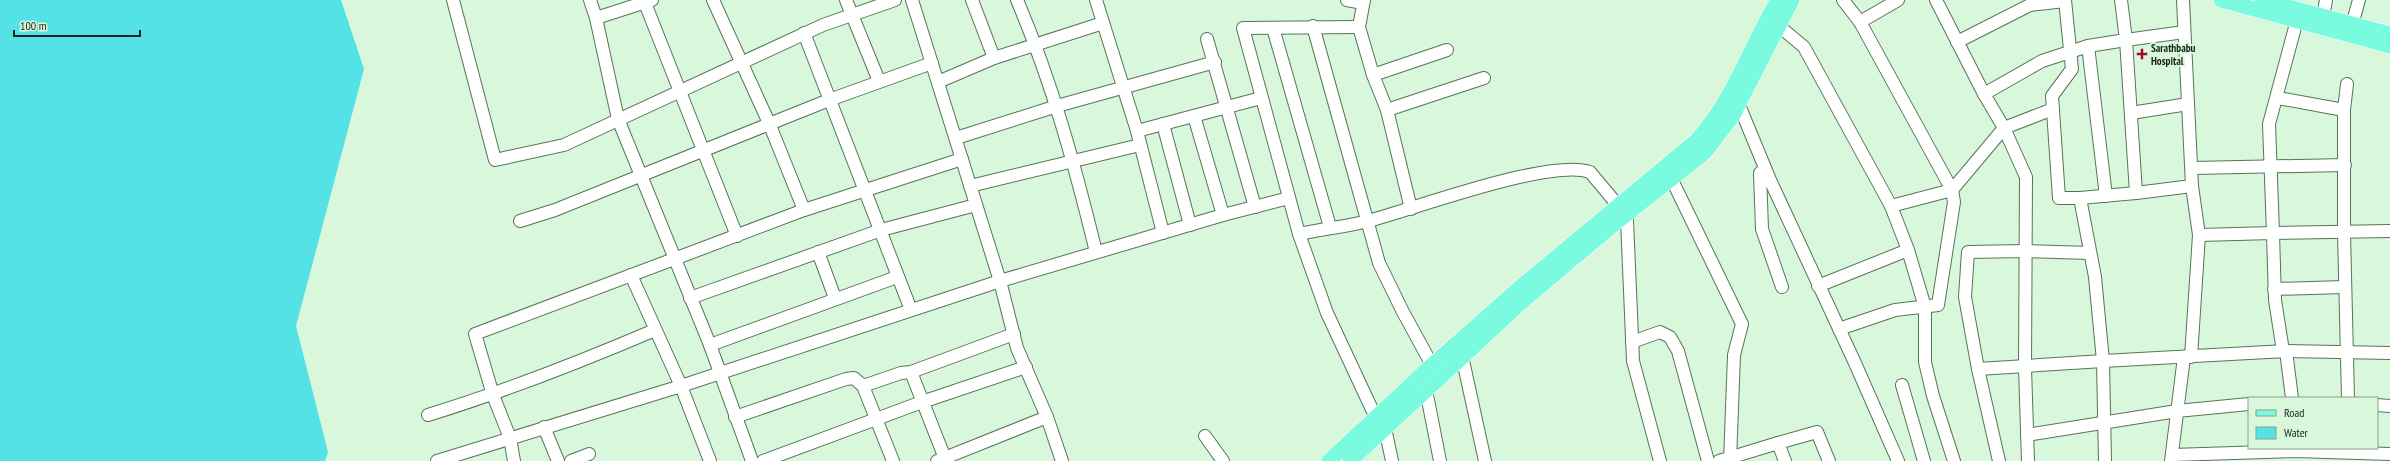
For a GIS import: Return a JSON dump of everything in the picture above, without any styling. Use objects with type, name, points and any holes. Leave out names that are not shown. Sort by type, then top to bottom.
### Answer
[{"type":"main road","points":[[1329,461],[1426,390],[1536,290],[1704,132],[1728,96],[1778,0]]},
{"type":"main road","points":[[1350,461],[1380,423],[1432,365],[1621,210],[1672,180],[1715,142],[1739,105],[1792,0]]},
{"type":"main road","points":[[2222,0],[2390,46]]},
{"type":"main road","points":[[2262,0],[2390,34]]},
{"type":"street","points":[[453,0],[495,160],[564,145],[804,33],[895,0]]},
{"type":"street","points":[[590,0],[596,18],[618,119],[710,345],[752,461]]},
{"type":"street","points":[[713,0],[769,123],[804,210]]},
{"type":"street","points":[[846,0],[878,81]]},
{"type":"street","points":[[912,0],[1000,281],[1014,334],[1026,368],[1047,417],[1062,461]]},
{"type":"street","points":[[972,0],[994,58]]},
{"type":"street","points":[[1017,0],[1036,44],[1074,160],[1096,252]]},
{"type":"street","points":[[1096,0],[1137,131],[1163,233]]},
{"type":"street","points":[[1347,0],[1363,6],[1359,27],[1373,75],[1387,110],[1411,209]]},
{"type":"street","points":[[1839,329],[1894,310],[1938,305],[1949,243],[1954,202],[1952,190],[1860,22],[1843,0]]},
{"type":"street","points":[[1860,22],[1898,0]]},
{"type":"street","points":[[1936,0],[1984,94],[2004,128],[2026,178],[2025,368],[2028,461]]},
{"type":"street","points":[[1957,42],[2030,5],[2065,0],[2072,70],[2052,96],[2059,198],[2106,196],[2192,186]]},
{"type":"street","points":[[2121,0],[2126,40],[2136,193]]},
{"type":"street","points":[[2183,0],[2192,186],[2199,235],[2188,357],[2177,411],[2172,458],[2297,453],[2390,454]]},
{"type":"street","points":[[2323,17],[2326,0]]},
{"type":"street","points":[[2352,25],[2359,0]]},
{"type":"street","points":[[596,18],[648,1],[679,91],[705,150],[737,236]]},
{"type":"street","points":[[2292,397],[2274,289],[2269,168],[2269,124],[2278,98],[2297,20]]},
{"type":"street","points":[[938,82],[994,58],[1103,22]]},
{"type":"street","points":[[1359,27],[1313,26],[1243,28],[1299,234],[1327,313],[1380,423],[1392,461]]},
{"type":"street","points":[[1313,26],[1366,221],[1379,263],[1403,312],[1432,365]]},
{"type":"street","points":[[1779,26],[1804,47],[1891,206],[1908,250],[1925,307],[1925,362],[1932,391],[1954,461]]},
{"type":"street","points":[[1273,28],[1330,227]]},
{"type":"street","points":[[1984,94],[2042,61],[2088,46],[2184,32]]},
{"type":"street","points":[[804,33],[911,310]]},
{"type":"street","points":[[1207,38],[1228,107],[1254,207]]},
{"type":"street","points":[[2088,46],[2106,196]]},
{"type":"street","points":[[1373,75],[1447,50]]},
{"type":"street","points":[[956,138],[1057,106],[1215,62]]},
{"type":"street","points":[[520,221],[555,210],[641,177],[769,123],[878,81],[932,63]]},
{"type":"street","points":[[1387,110],[1484,78]]},
{"type":"street","points":[[2346,84],[2344,110],[2344,233],[2348,397]]},
{"type":"street","points":[[1137,131],[1261,98]]},
{"type":"street","points":[[2278,98],[2344,110]]},
{"type":"street","points":[[2131,113],[2188,104]]},
{"type":"street","points":[[1739,105],[1765,169],[1898,461]]},
{"type":"street","points":[[1891,206],[1952,190],[2004,128],[2053,109]]},
{"type":"street","points":[[1194,116],[1223,215]]},
{"type":"street","points":[[1163,124],[1190,225]]},
{"type":"street","points":[[970,186],[1140,144]]},
{"type":"street","points":[[514,461],[510,438],[493,395],[475,334],[631,275],[675,260],[804,210],[962,159]]},
{"type":"street","points":[[2192,168],[2269,168],[2344,165]]},
{"type":"street","points":[[1765,169],[1760,173],[1762,230],[1782,287]]},
{"type":"street","points":[[1299,234],[1366,221],[1532,175],[1582,170],[1596,177],[1621,210],[1635,372],[1660,461]]},
{"type":"street","points":[[1672,180],[1742,324],[1734,355],[1726,460],[1753,456],[1778,443],[1817,432],[1829,461]]},
{"type":"street","points":[[437,461],[681,386],[1000,281],[1223,215],[1289,198]]},
{"type":"street","points":[[2080,198],[2095,277],[2103,361],[2105,461]]},
{"type":"street","points":[[690,298],[881,230],[976,205]]},
{"type":"street","points":[[2199,235],[2272,232],[2344,233],[2390,231]]},
{"type":"street","points":[[1818,286],[1908,250]]},
{"type":"street","points":[[1998,461],[1978,370],[1965,297],[1968,252],[2025,251],[2090,253]]},
{"type":"street","points":[[818,252],[835,298]]},
{"type":"street","points":[[631,275],[681,386],[710,461]]},
{"type":"street","points":[[710,345],[835,298],[897,277]]},
{"type":"street","points":[[2274,289],[2345,287]]},
{"type":"street","points":[[428,415],[493,395],[575,364],[655,330]]},
{"type":"street","points":[[1632,342],[1660,332],[1670,337],[1678,351],[1708,461]]},
{"type":"street","points":[[863,386],[901,373],[911,372],[1014,334]]},
{"type":"street","points":[[1978,370],[2025,368],[2103,361],[2285,351],[2390,353]]},
{"type":"street","points":[[1462,356],[1485,461]]},
{"type":"street","points":[[763,461],[922,402],[1026,368]]},
{"type":"street","points":[[911,372],[942,460],[1047,417]]},
{"type":"street","points":[[735,417],[846,379],[854,378],[863,386],[893,461]]},
{"type":"street","points":[[1902,386],[1924,461]]},
{"type":"street","points":[[1426,390],[1440,461]]},
{"type":"street","points":[[2027,435],[2104,424],[2177,411],[2248,404]]},
{"type":"street","points":[[2378,405],[2390,406]]},
{"type":"street","points":[[544,427],[558,461]]},
{"type":"street","points":[[1205,436],[1223,461]]},
{"type":"street","points":[[1778,443],[1785,461]]},
{"type":"street","points":[[571,461],[589,454]]},
{"type":"water","points":[[0,0],[341,0],[364,69],[296,326],[328,452],[325,461],[0,461]]},
{"type":"place","name":"Sarathbabu Hospital","points":[[2142,54]]}]
